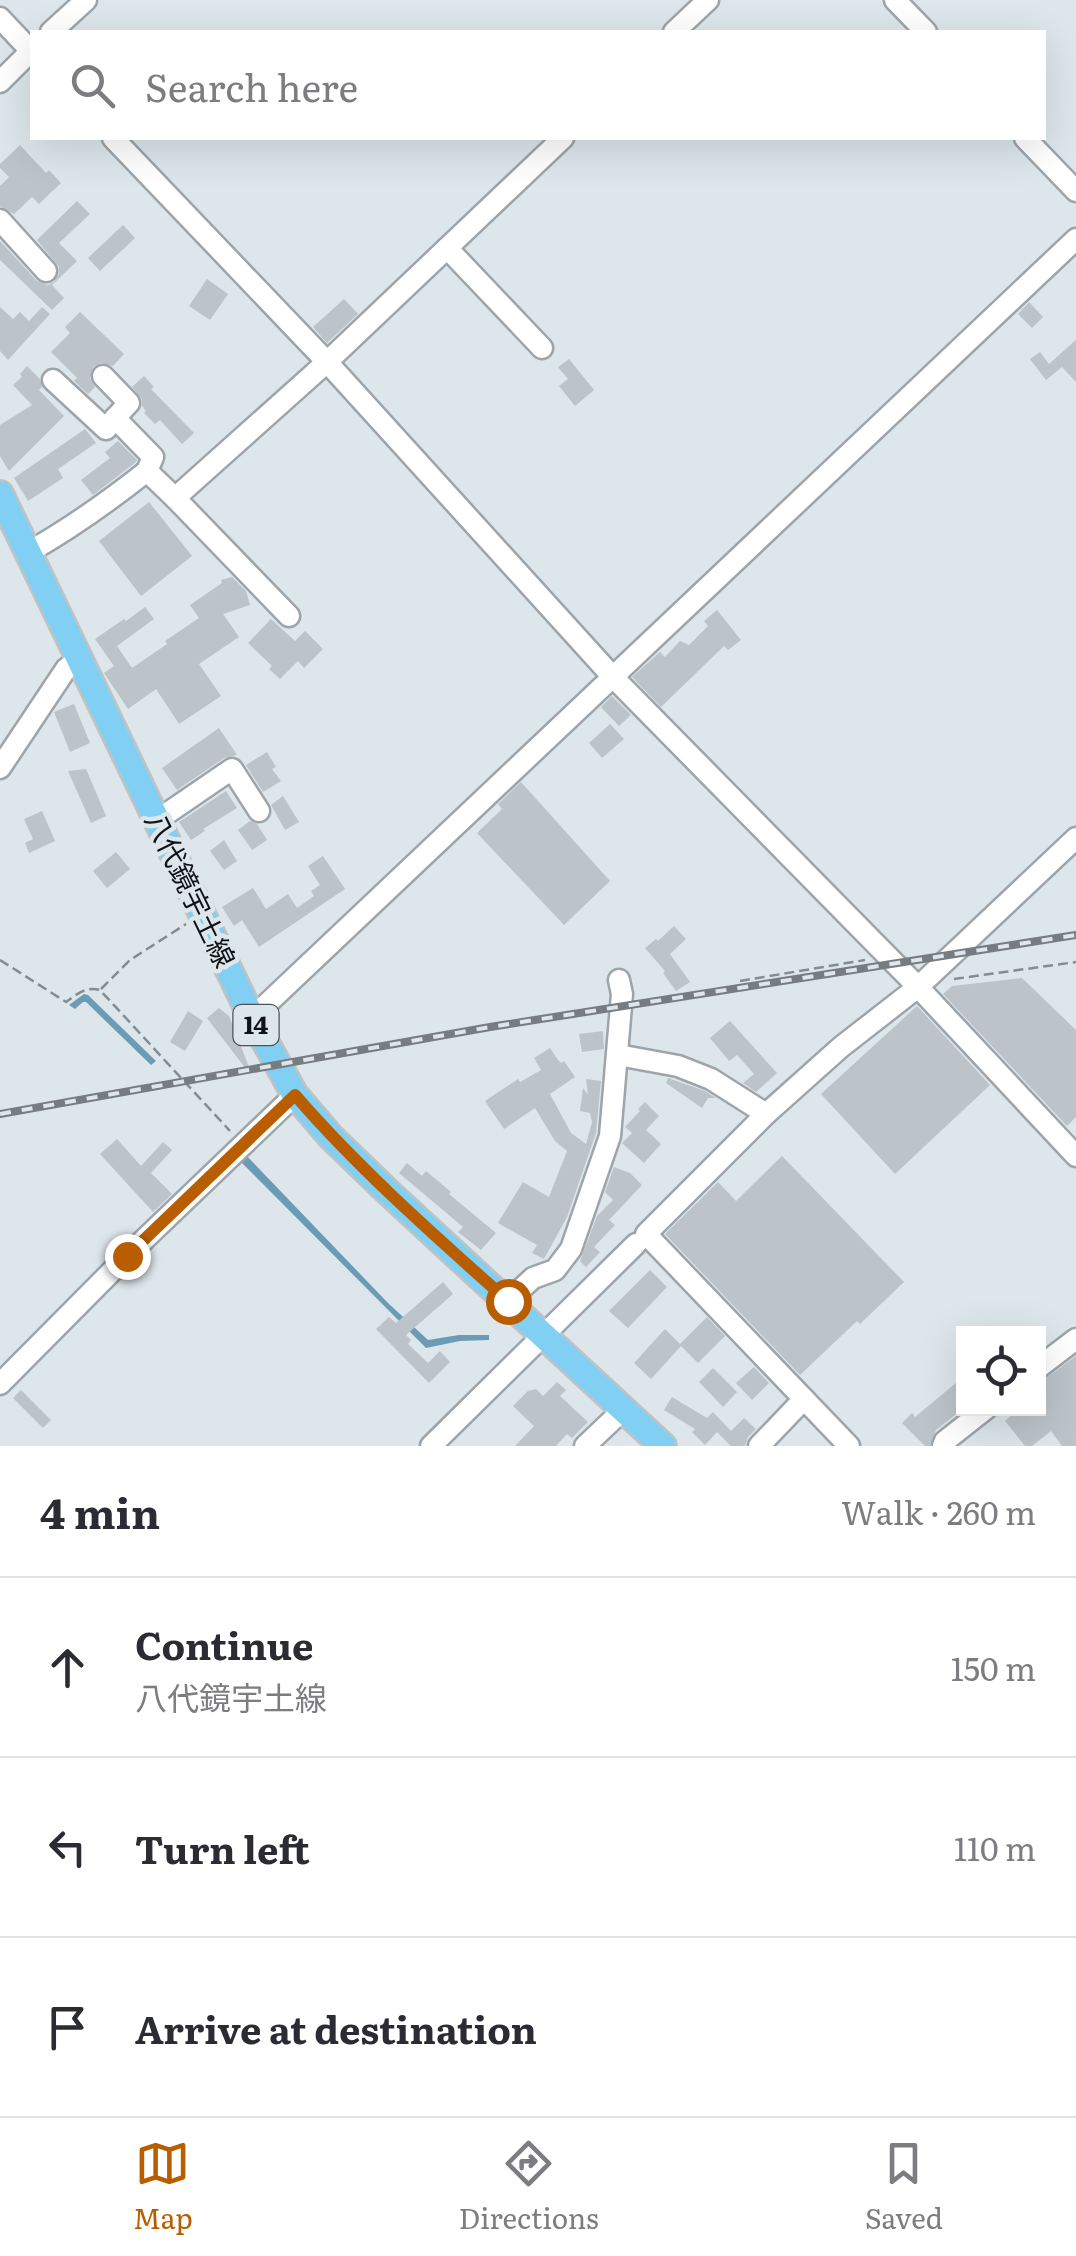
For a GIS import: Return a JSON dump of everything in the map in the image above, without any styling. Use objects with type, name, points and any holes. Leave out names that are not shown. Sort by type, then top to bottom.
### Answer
[{"type":"main road","name":"八代鏡宇土線","points":[[0,494],[252,1018],[295,1095],[388,1192],[664,1446]]},
{"type":"street","points":[[54,30],[86,0]]},
{"type":"street","points":[[676,30],[708,0]]},
{"type":"street","points":[[895,0],[924,30]]},
{"type":"street","points":[[0,18],[30,49]]},
{"type":"street","points":[[0,82],[30,53]]},
{"type":"street","points":[[115,140],[327,362],[612,676],[886,956],[924,981],[1076,1156]]},
{"type":"street","points":[[174,498],[327,362],[561,140]]},
{"type":"street","points":[[1027,140],[1076,191]]},
{"type":"street","points":[[0,220],[46,271]]},
{"type":"street","points":[[252,1018],[1076,239]]},
{"type":"street","points":[[447,248],[542,348]]},
{"type":"street","points":[[53,380],[106,428],[128,403],[103,376]]},
{"type":"street","points":[[27,553],[146,471],[153,458],[115,418]]},
{"type":"street","points":[[146,471],[289,616]]},
{"type":"street","points":[[0,768],[66,669],[78,659]]},
{"type":"street","points":[[156,821],[232,770],[259,811]]},
{"type":"street","points":[[850,1446],[646,1234],[766,1114],[924,981],[1076,838]]},
{"type":"street","points":[[508,1301],[533,1278],[555,1270],[571,1249],[610,1136],[622,994],[619,980]]},
{"type":"street","points":[[618,1055],[678,1066],[711,1080],[766,1114]]},
{"type":"street","points":[[0,1384],[295,1095]]},
{"type":"street","points":[[432,1446],[636,1244]]},
{"type":"street","points":[[1046,1362],[1076,1339]]},
{"type":"street","points":[[759,1446],[804,1399]]},
{"type":"street","points":[[585,1446],[624,1408]]},
{"type":"street","points":[[943,1446],[977,1416]]},
{"type":"path","points":[[100,990],[130,960],[202,914]]},
{"type":"path","points":[[740,981],[886,956]]},
{"type":"path","points":[[0,960],[66,1002],[83,990],[100,990],[242,1143]]},
{"type":"path","points":[[924,981],[1076,962]]},
{"type":"water","points":[[84,994],[156,1061],[151,1065],[86,1002],[75,1009],[69,1005]]},
{"type":"water","points":[[242,1151],[428,1340],[489,1335],[489,1340],[426,1348],[236,1157]]},
{"type":"building","points":[[20,145],[61,183],[39,204],[32,197],[14,214],[0,206],[0,186],[9,177],[0,164]]},
{"type":"building","points":[[77,201],[90,214],[59,243],[77,261],[52,285],[64,298],[52,310],[0,260],[0,241],[37,281],[48,285],[54,282],[59,267],[37,240]]},
{"type":"building","points":[[123,225],[135,238],[100,271],[88,258]]},
{"type":"building","points":[[207,279],[228,294],[210,320],[189,306]]},
{"type":"building","points":[[344,299],[358,314],[327,343],[313,327]]},
{"type":"building","points":[[1029,302],[1043,317],[1032,328],[1018,314]]},
{"type":"building","points":[[0,307],[13,319],[20,312],[29,321],[42,307],[50,314],[8,360],[0,351]]},
{"type":"building","points":[[80,312],[124,354],[113,366],[101,363],[93,367],[90,378],[95,387],[88,394],[51,352],[70,333],[65,327]]},
{"type":"building","points":[[1076,340],[1076,382],[1062,367],[1046,380],[1030,359],[1040,352],[1049,364]]},
{"type":"building","points":[[569,359],[594,390],[575,406],[559,386],[568,379],[558,367]]},
{"type":"building","points":[[27,366],[40,379],[39,390],[64,416],[9,471],[0,456],[0,425],[32,405],[13,385]]},
{"type":"building","points":[[144,376],[154,387],[151,389],[194,433],[182,444],[160,420],[155,424],[144,413],[142,399],[132,387]]},
{"type":"building","points":[[85,429],[96,443],[58,469],[63,478],[28,501],[14,478]]},
{"type":"building","points":[[118,441],[137,460],[93,495],[81,480],[110,458],[105,452]]},
{"type":"building","points":[[149,502],[192,556],[141,596],[99,541]]},
{"type":"building","points":[[232,577],[246,591],[250,605],[223,614],[239,637],[199,664],[221,696],[179,724],[156,689],[128,709],[104,673],[114,666],[95,639],[145,607],[154,619],[117,646],[132,668],[199,618],[190,605],[221,580]]},
{"type":"building","points":[[717,610],[741,640],[728,650],[724,646],[661,707],[632,677],[660,652],[665,657],[680,641],[689,645],[708,626],[704,621]]},
{"type":"building","points":[[271,619],[295,641],[305,631],[323,649],[304,668],[298,661],[280,679],[248,643]]},
{"type":"building","points":[[612,696],[631,715],[619,726],[601,707]]},
{"type":"building","points":[[74,704],[90,743],[70,752],[54,712]]},
{"type":"building","points":[[610,724],[624,739],[602,758],[589,743]]},
{"type":"building","points":[[219,728],[237,755],[224,758],[177,790],[162,768]]},
{"type":"building","points":[[267,752],[281,781],[263,792],[246,765]]},
{"type":"building","points":[[86,769],[106,816],[91,823],[68,771]]},
{"type":"building","points":[[521,782],[610,881],[564,925],[477,833],[502,809],[498,804]]},
{"type":"building","points":[[226,791],[237,808],[191,840],[179,822]]},
{"type":"building","points":[[283,796],[299,822],[285,830],[271,805]]},
{"type":"building","points":[[42,811],[55,841],[29,853],[25,843],[33,839],[24,819]]},
{"type":"building","points":[[250,821],[257,824],[267,840],[252,850],[238,830]]},
{"type":"building","points":[[224,840],[237,861],[224,870],[210,851]]},
{"type":"building","points":[[116,852],[130,869],[107,888],[93,871]]},
{"type":"building","points":[[323,856],[345,889],[259,947],[242,920],[234,926],[222,907],[253,888],[266,909],[288,894],[297,908],[314,896],[311,891],[320,885],[308,866]]},
{"type":"building","points":[[674,926],[686,939],[670,954],[690,982],[676,991],[645,948]]},
{"type":"building","points":[[1022,978],[1076,1030],[1076,1117],[1067,1126],[943,994],[952,986]]},
{"type":"building","points":[[917,1006],[990,1085],[895,1174],[821,1094]]},
{"type":"building","points":[[219,1008],[229,1016],[249,1067],[246,1069],[207,1018]]},
{"type":"building","points":[[188,1011],[203,1021],[185,1051],[170,1042]]},
{"type":"building","points":[[730,1021],[777,1073],[756,1092],[743,1083],[754,1074],[737,1055],[729,1061],[710,1038]]},
{"type":"building","points":[[603,1031],[604,1049],[582,1052],[579,1034]]},
{"type":"building","points":[[550,1048],[575,1077],[550,1094],[571,1133],[586,1144],[592,1122],[590,1113],[580,1111],[583,1088],[588,1095],[586,1079],[601,1081],[596,1133],[567,1217],[544,1259],[532,1253],[537,1245],[498,1223],[523,1182],[549,1197],[567,1151],[555,1141],[535,1108],[504,1129],[485,1101],[518,1079],[520,1082],[541,1070],[534,1058]]},
{"type":"building","points":[[668,1078],[716,1098],[708,1098],[702,1108],[666,1083]]},
{"type":"building","points":[[645,1102],[659,1116],[646,1130],[661,1144],[644,1163],[622,1143],[632,1133],[625,1127]]},
{"type":"building","points":[[117,1139],[141,1166],[163,1142],[172,1150],[151,1173],[172,1194],[153,1212],[100,1154]]},
{"type":"building","points":[[782,1156],[904,1282],[800,1375],[665,1234],[718,1182],[736,1201]]},
{"type":"building","points":[[407,1163],[422,1176],[426,1171],[496,1233],[481,1250],[458,1232],[463,1227],[399,1173]]},
{"type":"building","points":[[614,1167],[630,1173],[642,1185],[609,1220],[615,1225],[594,1247],[600,1252],[586,1267],[580,1261],[597,1216],[613,1200],[605,1192]]},
{"type":"building","points":[[650,1270],[667,1287],[628,1328],[609,1311]]},
{"type":"building","points":[[443,1282],[453,1294],[406,1335],[411,1340],[408,1344],[428,1363],[440,1351],[450,1362],[429,1383],[376,1329],[389,1317],[396,1323]]},
{"type":"building","points":[[707,1317],[725,1336],[698,1363],[681,1346],[651,1379],[634,1363],[665,1329],[680,1344]]},
{"type":"building","points":[[1076,1356],[1076,1446],[1062,1446],[1051,1431],[1032,1446],[1025,1446],[1005,1421],[1011,1416],[1046,1416],[1046,1378]]},
{"type":"building","points":[[754,1367],[769,1383],[752,1400],[736,1383]]},
{"type":"building","points":[[713,1368],[737,1392],[723,1407],[699,1382]]},
{"type":"building","points":[[557,1382],[566,1390],[560,1396],[588,1422],[572,1438],[567,1434],[556,1446],[515,1446],[534,1426],[513,1406],[528,1391],[536,1389],[543,1396]]},
{"type":"building","points":[[956,1383],[956,1414],[936,1430],[930,1446],[925,1446],[902,1423],[912,1413],[915,1417]]},
{"type":"building","points":[[21,1390],[51,1420],[43,1428],[13,1398]]},
{"type":"building","points":[[672,1397],[707,1418],[713,1412],[731,1431],[744,1418],[756,1429],[745,1446],[731,1446],[717,1432],[705,1445],[692,1432],[695,1429],[664,1410]]},
{"type":"railway","points":[[0,1114],[490,1027],[1076,935]]},
{"type":"route","points":[[127,1256],[295,1095],[388,1192],[508,1301]]}]
